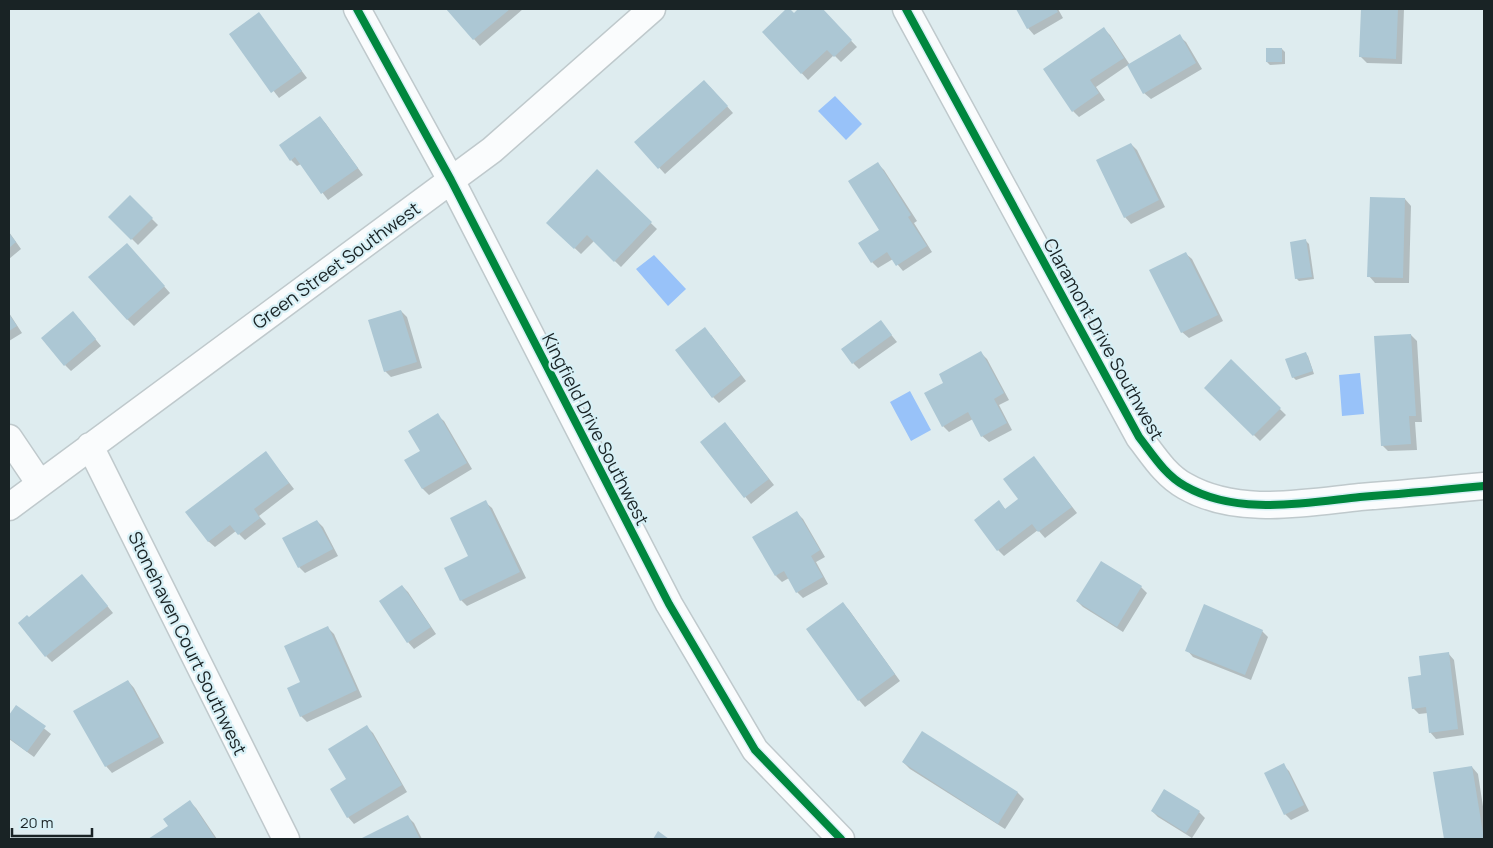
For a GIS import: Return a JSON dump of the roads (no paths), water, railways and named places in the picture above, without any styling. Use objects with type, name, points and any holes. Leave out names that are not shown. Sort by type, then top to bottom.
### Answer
[{"type":"street","name":"Kingfield Drive Southwest","points":[[357,9],[451,180],[669,604],[755,750],[841,839]]},
{"type":"street","name":"Green Street Southwest","points":[[9,507],[492,150],[652,9]]},
{"type":"street","name":"Claramont Drive Southwest","points":[[906,9],[1139,437],[1168,474],[1185,486],[1208,497],[1235,503],[1277,505],[1484,486]]},
{"type":"street","points":[[9,438],[40,484]]},
{"type":"street","name":"Stonehaven Court Southwest","points":[[90,446],[286,839]]},
{"type":"water","points":[[835,96],[862,124],[846,140],[818,111]]},
{"type":"water","points":[[654,255],[686,289],[668,306],[636,269]]},
{"type":"water","points":[[1360,373],[1364,414],[1342,416],[1339,375]]},
{"type":"water","points":[[910,391],[931,430],[911,441],[890,402]]}]
